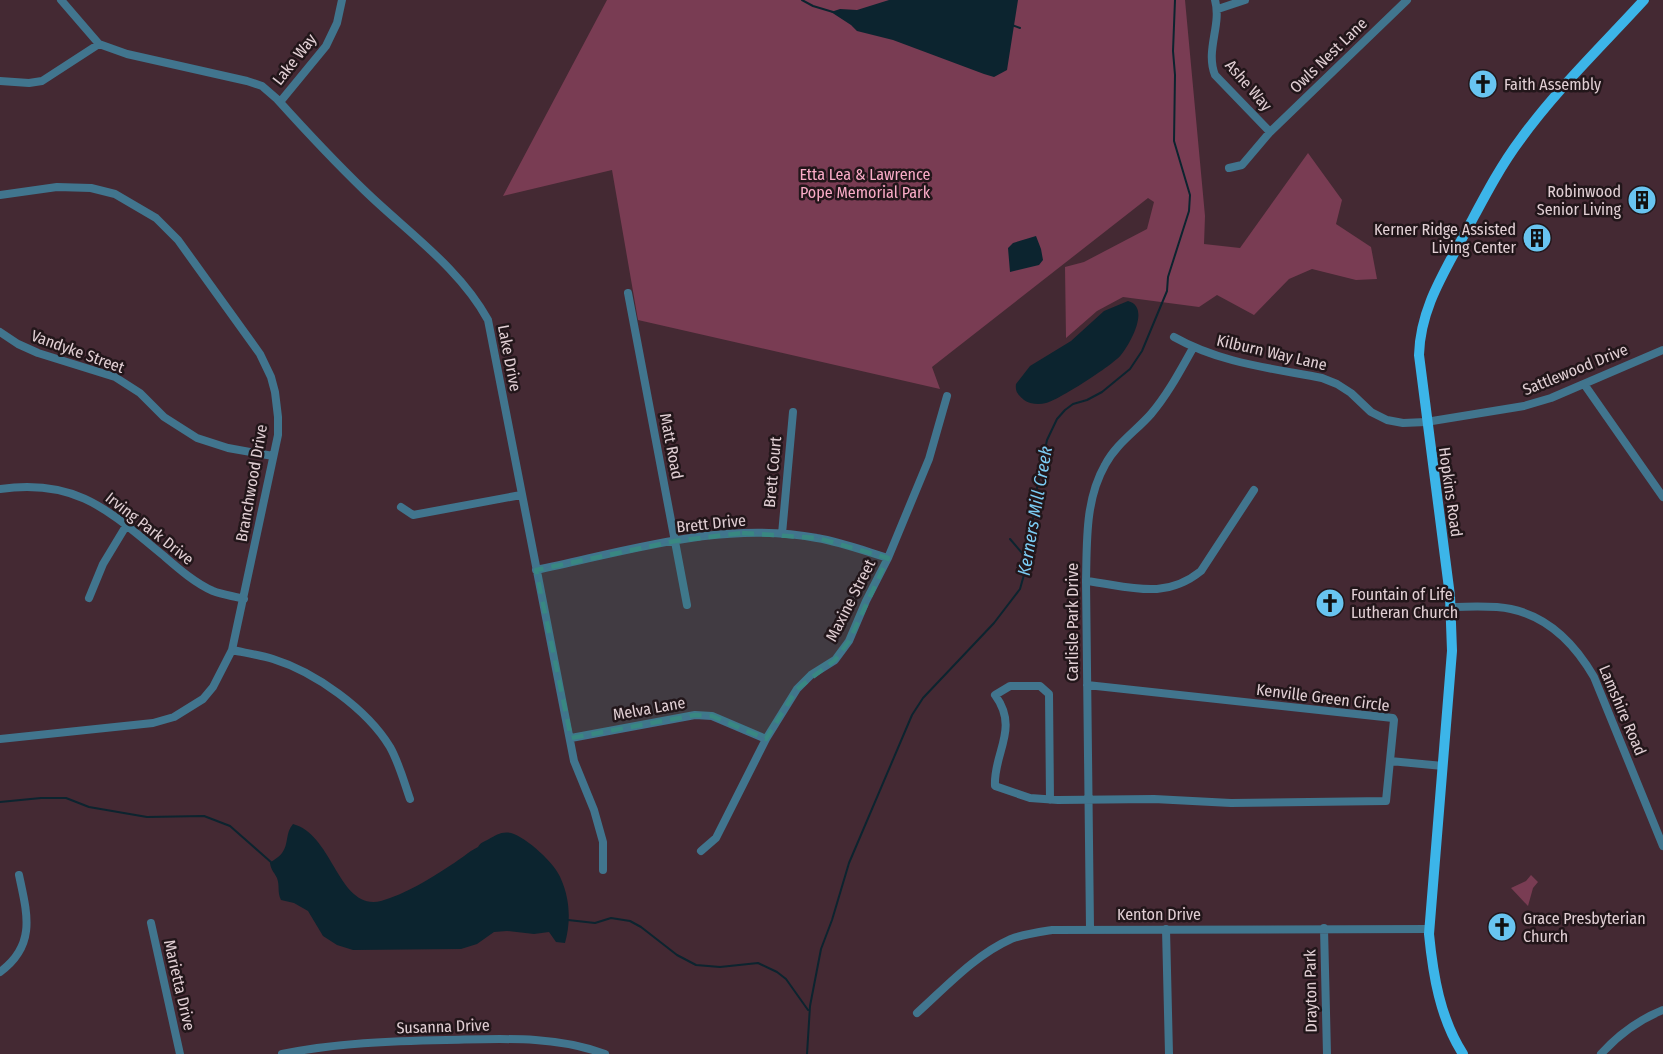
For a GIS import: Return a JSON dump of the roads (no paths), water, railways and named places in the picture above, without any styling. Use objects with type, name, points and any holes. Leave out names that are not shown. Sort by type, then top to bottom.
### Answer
[{"type":"main road","name":"Hopkins Road","points":[[1463,1054],[1444,1012],[1434,978],[1429,929],[1452,651],[1450,607],[1419,356],[1421,328],[1429,303],[1448,264],[1520,140],[1545,108],[1644,0]]},
{"type":"street","name":"Lake Drive","points":[[61,0],[99,44],[127,54],[262,86],[362,189],[463,282],[478,302],[488,320],[574,760],[594,810],[603,842],[603,870]]},
{"type":"street","name":"Lake Way","points":[[280,102],[326,46],[337,23],[342,0]]},
{"type":"street","points":[[1216,5],[1245,0]]},
{"type":"street","name":"Owls Nest Lane","points":[[1270,132],[1407,0]]},
{"type":"street","name":"Ashe Way","points":[[1216,5],[1211,63],[1215,75],[1270,132],[1242,165],[1229,168]]},
{"type":"street","points":[[0,81],[29,83],[42,81],[99,44]]},
{"type":"street","name":"Branchwood Drive","points":[[0,195],[57,187],[103,190],[151,214],[167,228],[239,323],[266,365],[278,410],[278,435],[244,599],[232,650],[213,687],[202,699],[174,717],[153,723],[0,739]]},
{"type":"street","name":"Matt Road","points":[[628,293],[687,605]]},
{"type":"street","name":"Vandyke Street","points":[[0,332],[38,353],[115,377],[140,393],[164,417],[197,438],[228,448],[273,456]]},
{"type":"street","name":"Kilburn Way Lane","points":[[1173,337],[1193,348],[1222,359],[1322,378],[1337,384],[1351,393],[1371,412],[1388,420],[1403,423],[1426,422]]},
{"type":"street","name":"Carlisle Park Drive","points":[[1090,928],[1087,529],[1098,479],[1106,464],[1117,447],[1137,430],[1163,399],[1193,348]]},
{"type":"street","name":"Sattlewood Drive","points":[[1426,422],[1524,406],[1584,384],[1663,350]]},
{"type":"street","points":[[1584,384],[1663,497]]},
{"type":"street","name":"Maxine Street","points":[[701,851],[716,838],[766,739],[797,689],[811,675],[835,660],[849,641],[888,558],[929,459],[947,396]]},
{"type":"street","name":"Brett Court","points":[[782,534],[794,412]]},
{"type":"street","name":"Irving Park Drive","points":[[0,489],[38,487],[78,495],[98,505],[126,525],[190,578],[213,591],[244,599]]},
{"type":"street","points":[[1086,581],[1164,590],[1190,580],[1201,571],[1254,490]]},
{"type":"street","points":[[401,507],[413,515],[521,495]]},
{"type":"street","points":[[89,598],[104,564],[126,525]]},
{"type":"street","name":"Brett Drive","points":[[536,570],[718,534],[782,534],[818,538],[888,558]]},
{"type":"street","name":"Lamshire Road","points":[[1450,607],[1509,608],[1542,620],[1566,637],[1586,662],[1594,677],[1663,846]]},
{"type":"street","points":[[232,650],[260,655],[292,667],[340,696],[373,726],[390,748],[410,799]]},
{"type":"street","name":"Kenville Green Circle","points":[[1087,685],[1395,720],[1386,801],[1230,803],[1154,799],[1089,800]]},
{"type":"street","points":[[1050,800],[1049,694],[1040,686],[1010,686],[995,695],[1005,714],[1006,734],[1002,755],[994,773],[995,786],[1030,798],[1050,800],[1089,800]]},
{"type":"street","name":"Melva Lane","points":[[571,738],[694,715],[712,716],[766,739]]},
{"type":"street","points":[[1390,761],[1443,766]]},
{"type":"street","points":[[0,972],[21,949],[27,932],[28,916],[19,875]]},
{"type":"street","name":"Marietta Drive","points":[[151,923],[180,1054]]},
{"type":"street","name":"Kenton Drive","points":[[917,1013],[993,948],[1014,938],[1052,930],[1090,928],[1429,929]]},
{"type":"street","name":"Drayton Park","points":[[1324,928],[1327,1054]]},
{"type":"street","points":[[1166,929],[1169,1054]]},
{"type":"street","points":[[1601,1054],[1625,1031],[1661,1011]]},
{"type":"street","name":"Susanna Drive","points":[[282,1054],[335,1045],[538,1039],[605,1054]]},
{"type":"water","points":[[889,0],[1018,0],[1007,70],[994,77],[984,74],[893,40],[857,31],[831,12],[840,9],[857,10]]},
{"type":"water","points":[[1036,236],[1043,260],[1039,265],[1010,272],[1008,248],[1013,243]]},
{"type":"water","points":[[1128,301],[1138,310],[1138,318],[1129,343],[1116,360],[1052,401],[1037,404],[1024,400],[1019,395],[1016,384],[1030,366],[1071,341],[1104,311]]},
{"type":"water","points":[[293,824],[307,831],[318,842],[345,884],[355,895],[367,901],[381,901],[408,890],[435,876],[481,843],[502,833],[511,833],[532,845],[553,866],[561,879],[569,911],[565,943],[556,942],[549,932],[534,934],[507,931],[494,932],[477,944],[461,949],[353,950],[337,945],[323,936],[308,911],[294,903],[281,900],[278,881],[270,863],[284,850]]},
{"type":"waterway","points":[[802,0],[833,12]]},
{"type":"waterway","name":"Kerners Mill Creek","points":[[807,1054],[810,1006],[821,949],[849,863],[912,715],[923,698],[994,623],[1020,589],[1027,564],[1037,488],[1047,440],[1057,419],[1073,404],[1102,392],[1130,369],[1142,351],[1167,291],[1168,277],[1189,211],[1190,195],[1174,141],[1175,0]]},
{"type":"waterway","points":[[1012,25],[1020,28]]},
{"type":"waterway","points":[[1010,539],[1028,560]]},
{"type":"waterway","points":[[0,802],[66,798],[89,807],[147,817],[204,816],[230,826],[272,863]]},
{"type":"waterway","points":[[568,920],[595,923],[611,918],[630,921],[677,955],[696,965],[720,967],[758,963],[786,979],[808,1010]]},
{"type":"place","name":"Faith Assembly","points":[[1483,84]]},
{"type":"place","name":"Robinwood Senior Living","points":[[1642,200]]},
{"type":"place","name":"Kerner Ridge Assisted Living Center","points":[[1537,238]]},
{"type":"place","name":"Fountain of Life Lutheran Church","points":[[1330,603]]},
{"type":"place","name":"Grace Presbyterian Church","points":[[1502,927]]},
{"type":"park label","name":"Etta Lea & Lawrence Pope Memorial Park","points":[[865,183]]}]
